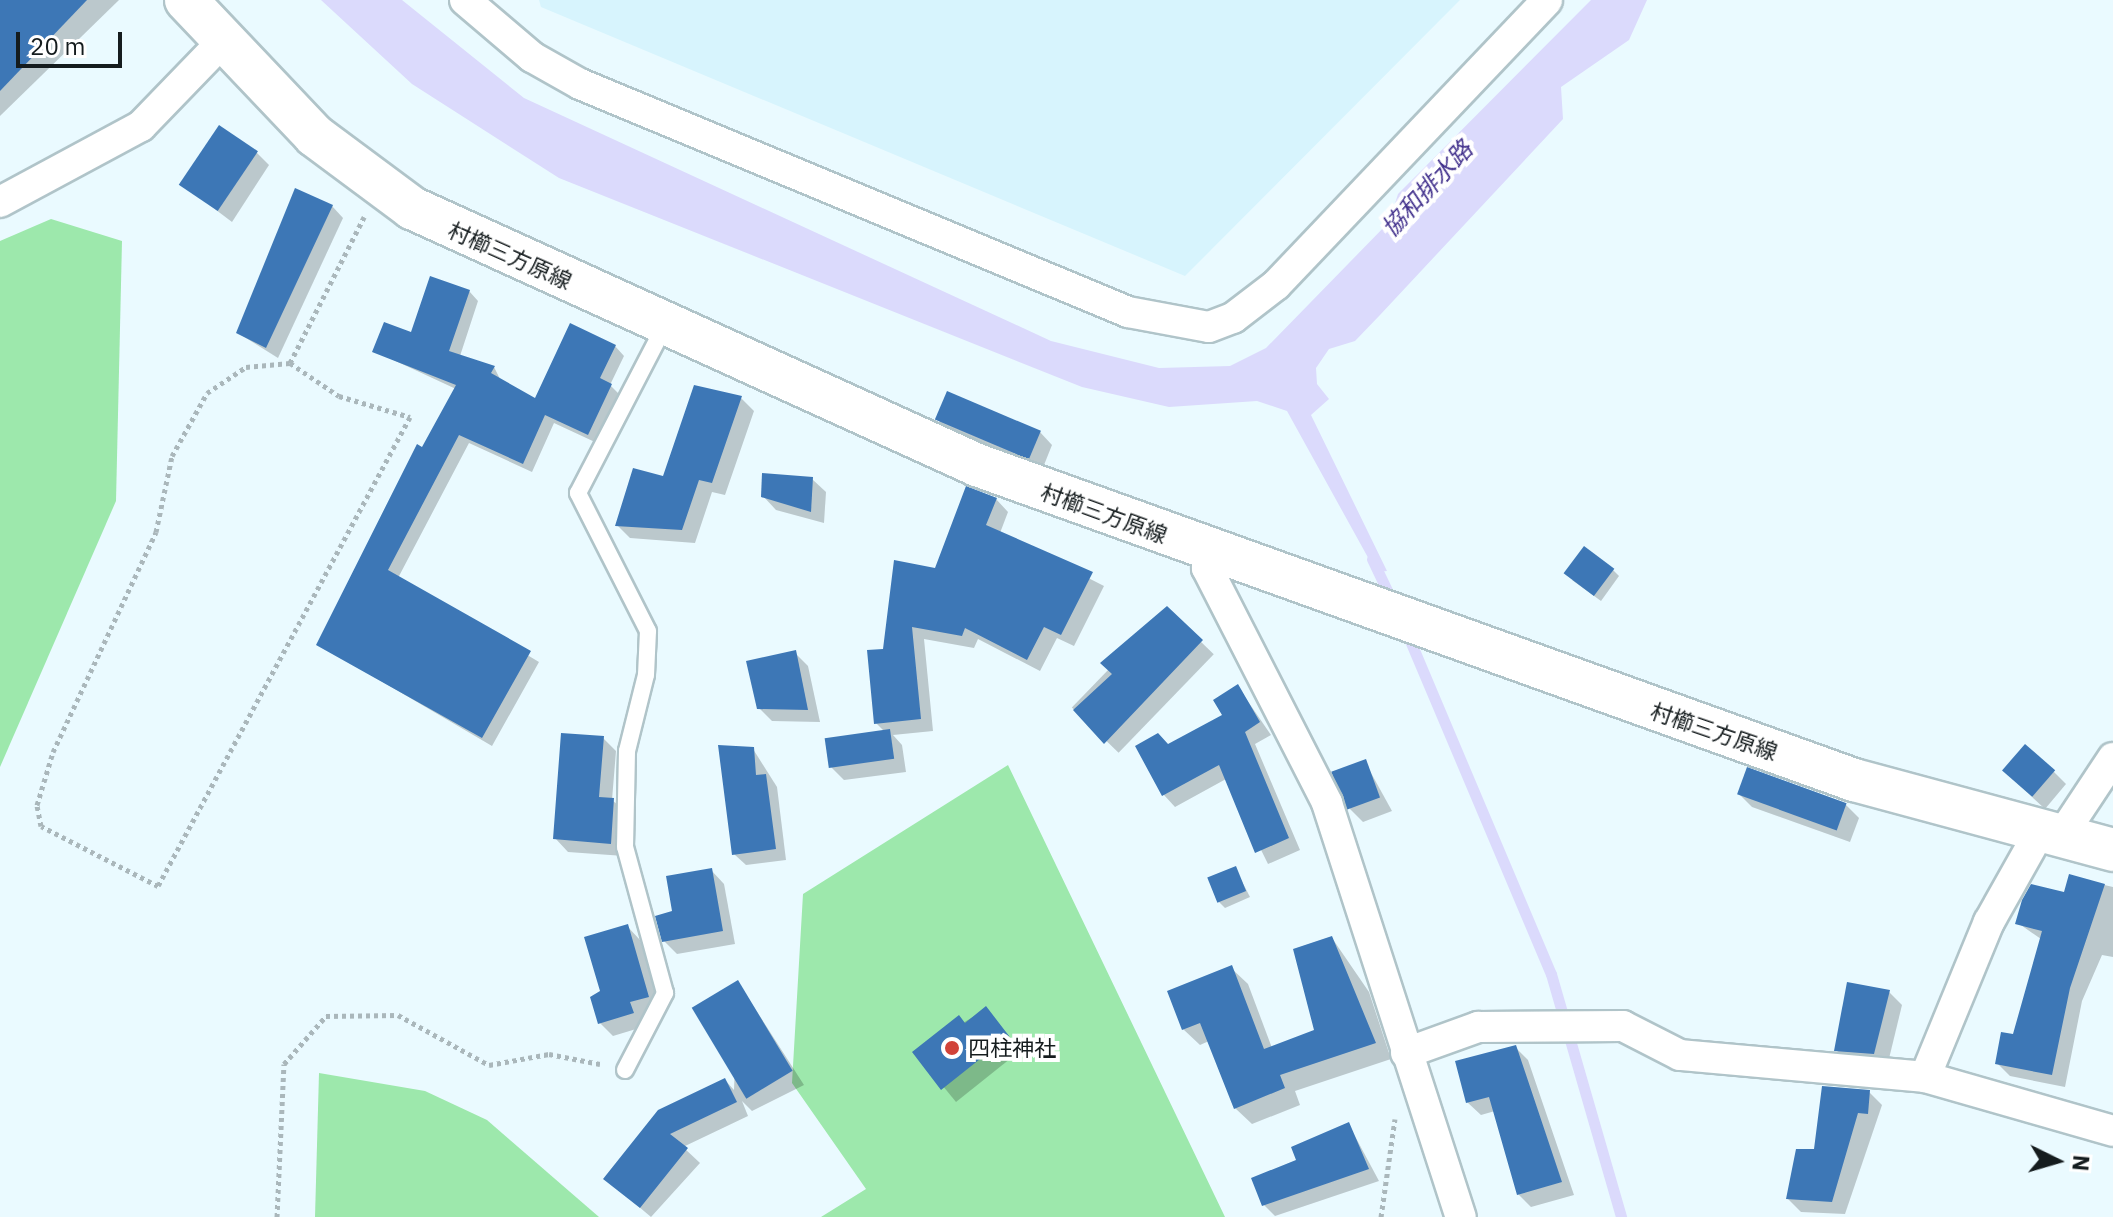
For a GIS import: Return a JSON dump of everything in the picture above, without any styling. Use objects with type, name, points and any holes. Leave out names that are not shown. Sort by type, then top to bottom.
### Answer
[{"type":"main road","name":"村櫛三方原線","points":[[204,13],[315,136],[379,188],[452,229],[977,465],[1208,552],[1854,780],[2113,850]]},
{"type":"street","points":[[465,0],[532,57],[580,84],[1128,312],[1197,327],[1233,318],[1276,285],[1547,0]]},
{"type":"street","points":[[0,202],[141,126],[204,13]]},
{"type":"street","points":[[1208,552],[1207,568],[1327,803],[1461,1217]]},
{"type":"street","points":[[1925,1077],[1989,922],[2049,835],[2113,758]]},
{"type":"street","points":[[1406,1053],[1478,1027],[1589,1022],[1623,1026],[1680,1055],[1925,1077],[2113,1131]]},
{"type":"lane","points":[[625,1070],[665,993],[625,847],[627,751],[646,675],[648,631],[578,493],[665,325]]},
{"type":"path","points":[[290,363],[379,188]]},
{"type":"path","points":[[290,363],[339,396],[410,417],[158,886],[41,826],[37,805],[53,752],[156,532],[172,456],[207,393],[246,367],[290,363]]},
{"type":"path","points":[[277,1217],[284,1064],[326,1016],[398,1015],[489,1065],[549,1054],[625,1070]]},
{"type":"path","points":[[1381,1217],[1395,1115]]},
{"type":"shaded area","points":[[539,0],[1460,0],[1185,276],[541,7]]},
{"type":"green space","points":[[51,219],[122,241],[116,501],[0,767],[0,241]]},
{"type":"green space","points":[[1008,765],[1225,1217],[821,1217],[866,1189],[792,1083],[803,894]]},
{"type":"green space","points":[[319,1073],[425,1091],[487,1120],[599,1217],[315,1217]]},
{"type":"water","name":"協和排水路","points":[[321,0],[402,0],[524,98],[1051,341],[1159,368],[1230,366],[1266,348],[1389,222],[1398,194],[1591,0],[1647,0],[1629,40],[1561,87],[1563,119],[1355,341],[1329,349],[1316,368],[1317,384],[1329,399],[1311,415],[1387,571],[1376,572],[1287,411],[1257,401],[1169,407],[1082,387],[559,178],[412,84]]},
{"type":"building","points":[[0,0],[87,0],[0,91]]},
{"type":"building","points":[[219,125],[258,151],[218,211],[179,185]]},
{"type":"building","points":[[295,188],[333,205],[266,348],[236,333]]},
{"type":"building","points":[[430,276],[470,290],[449,351],[495,366],[491,373],[535,398],[570,323],[616,345],[600,378],[612,384],[588,435],[545,415],[523,464],[459,435],[388,570],[531,651],[482,738],[316,645],[417,444],[422,447],[456,385],[372,352],[384,322],[411,332]]},
{"type":"building","points":[[694,385],[742,396],[712,483],[699,480],[682,530],[615,526],[633,468],[663,476]]},
{"type":"building","points":[[947,391],[1041,431],[1029,459],[935,420]]},
{"type":"building","points":[[762,473],[813,477],[811,512],[761,497]]},
{"type":"building","points":[[966,486],[997,498],[986,525],[1093,572],[1061,635],[1044,627],[1027,660],[965,628],[962,636],[912,627],[921,719],[874,724],[867,650],[883,649],[894,560],[935,568]]},
{"type":"building","points":[[1584,546],[1614,569],[1594,596],[1564,573]]},
{"type":"building","points":[[1167,606],[1203,640],[1104,744],[1073,710],[1112,674],[1100,663]]},
{"type":"building","points":[[796,650],[808,710],[757,709],[746,661]]},
{"type":"building","points":[[1238,684],[1260,722],[1245,732],[1289,838],[1255,853],[1219,765],[1162,796],[1135,746],[1158,733],[1168,744],[1222,715],[1213,700]]},
{"type":"building","points":[[890,729],[894,759],[829,768],[825,738]]},
{"type":"building","points":[[561,733],[604,736],[599,797],[614,798],[611,844],[553,839]]},
{"type":"building","points":[[2025,744],[2055,770],[2032,797],[2002,770]]},
{"type":"building","points":[[718,745],[754,747],[756,775],[766,774],[776,849],[732,855]]},
{"type":"building","points":[[1366,759],[1380,798],[1345,810],[1331,772]]},
{"type":"building","points":[[1747,767],[1847,803],[1837,831],[1737,794]]},
{"type":"building","points":[[1236,866],[1246,891],[1217,903],[1207,878]]},
{"type":"building","points":[[712,868],[723,931],[662,942],[655,916],[672,911],[666,876]]},
{"type":"building","points":[[2069,874],[2105,884],[2070,988],[2052,1075],[1995,1064],[2001,1032],[2013,1034],[2042,931],[2015,924],[2022,900],[2031,884],[2064,892]]},
{"type":"building","points":[[628,924],[649,997],[630,1002],[634,1013],[598,1024],[590,997],[600,991],[584,937]]},
{"type":"building","points":[[1332,936],[1376,1043],[1280,1075],[1285,1088],[1234,1109],[1200,1023],[1182,1030],[1167,991],[1232,965],[1264,1049],[1314,1030],[1293,949]]},
{"type":"building","points":[[738,980],[793,1071],[746,1099],[692,1008]]},
{"type":"building","points":[[1847,982],[1890,990],[1874,1054],[1834,1051]]},
{"type":"building","points":[[986,1006],[1009,1036],[941,1090],[912,1052],[959,1015],[965,1023]]},
{"type":"building","points":[[1516,1045],[1562,1182],[1517,1195],[1489,1097],[1466,1103],[1455,1061]]},
{"type":"building","points":[[725,1078],[737,1102],[670,1134],[688,1148],[640,1208],[603,1179],[658,1110]]},
{"type":"building","points":[[1822,1086],[1870,1090],[1868,1114],[1858,1113],[1832,1202],[1786,1199],[1796,1149],[1814,1149]]},
{"type":"building","points":[[1349,1122],[1369,1169],[1262,1206],[1251,1178],[1296,1160],[1291,1147]]},
{"type":"waterway","points":[[1372,559],[1392,601]]},
{"type":"waterway","points":[[1406,631],[1551,974],[1621,1217]]},
{"type":"place","name":"四柱神社","points":[[952,1048]]}]
